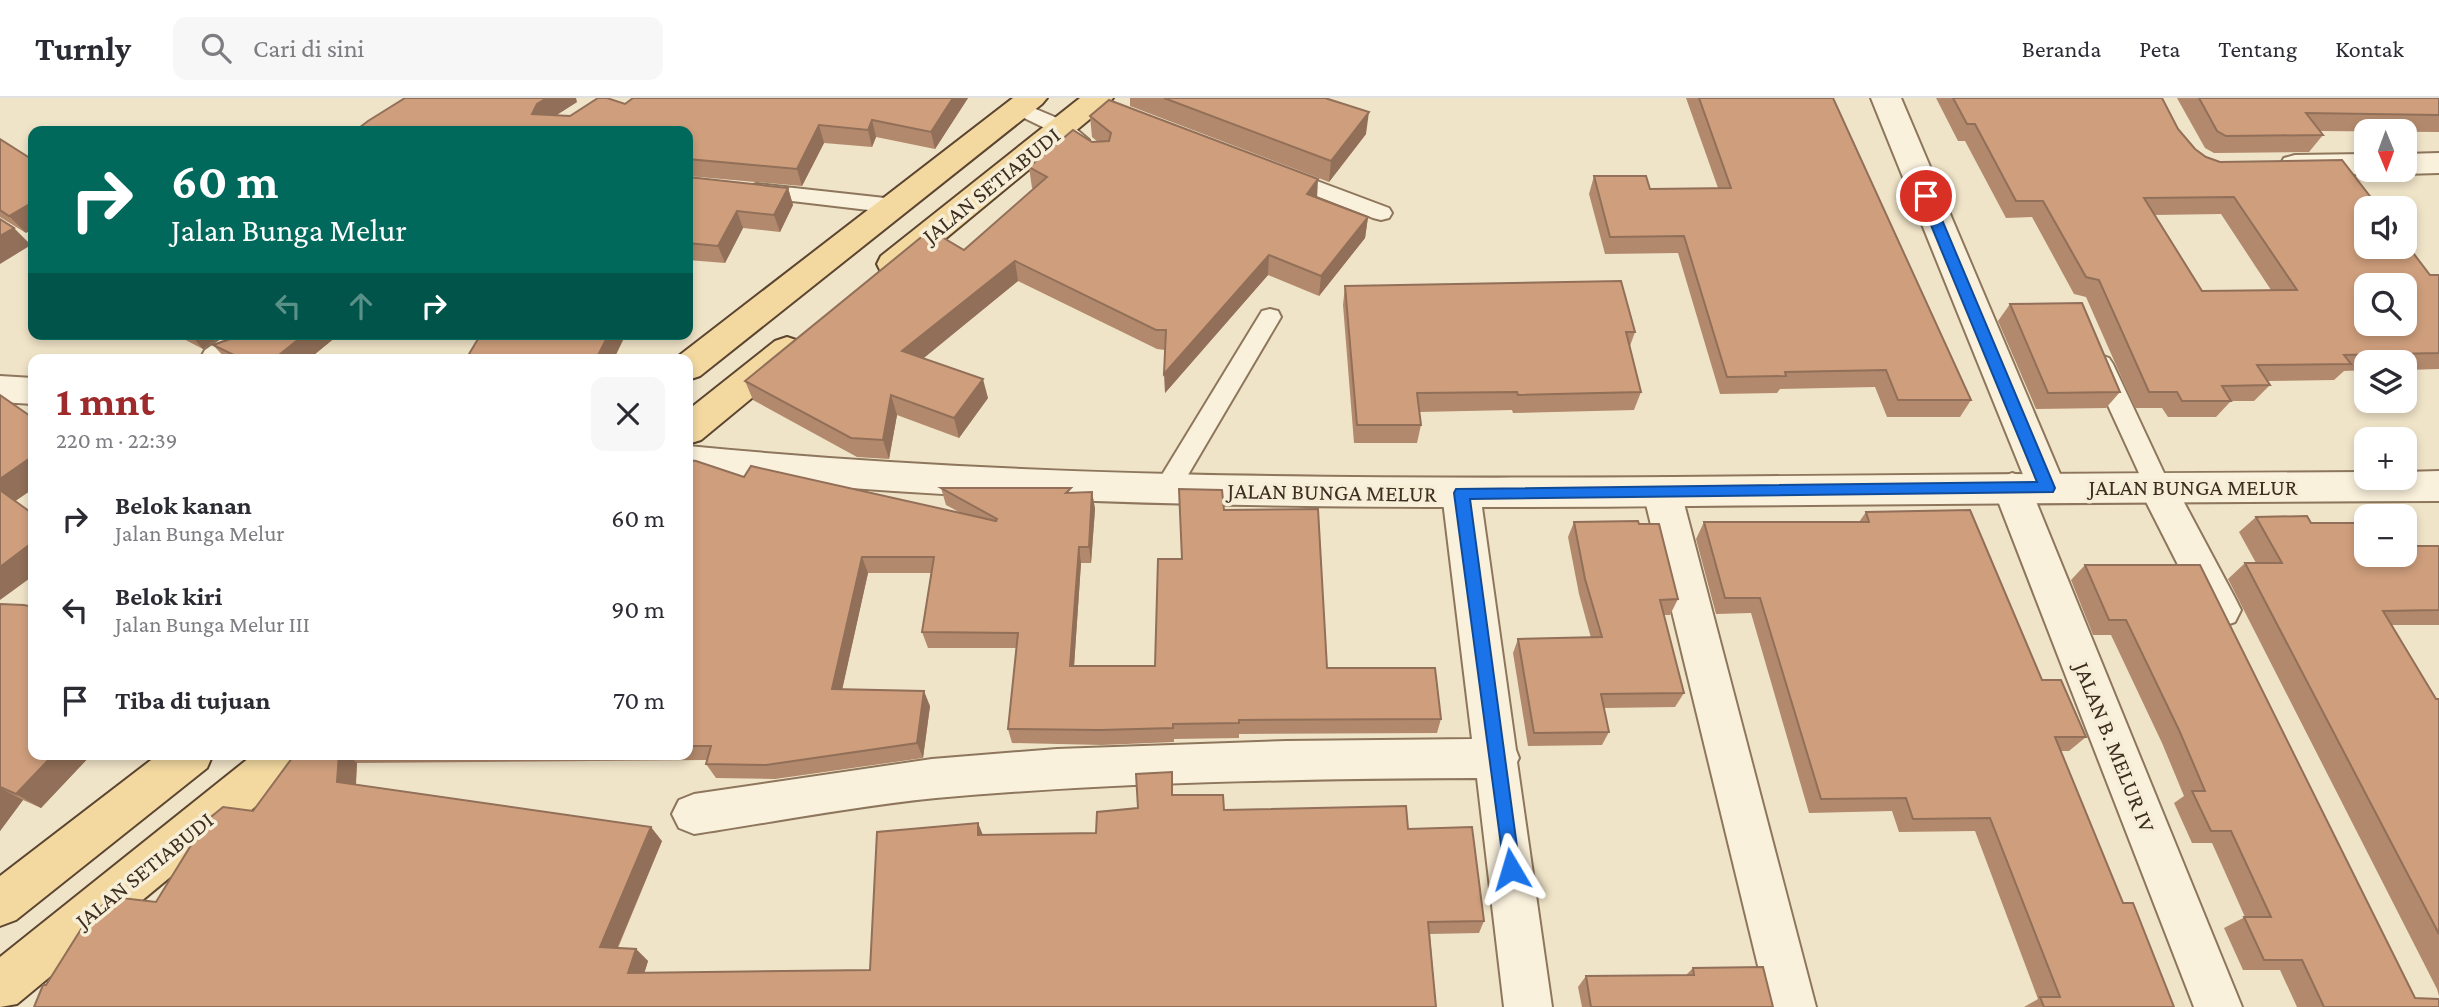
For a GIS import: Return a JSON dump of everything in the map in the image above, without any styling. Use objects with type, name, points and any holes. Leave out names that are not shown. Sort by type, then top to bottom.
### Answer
[{"type":"main road","name":"JALAN SETIABUDI","points":[[693,363],[1026,103]]},
{"type":"main road","name":"JALAN SETIABUDI","points":[[869,283],[1062,128],[1103,104]]},
{"type":"main road","points":[[693,426],[805,335]]},
{"type":"main road","points":[[0,904],[184,760]]},
{"type":"main road","name":"JALAN SETIABUDI","points":[[0,987],[280,760]]},
{"type":"street","name":"JALAN B. MELUR IV","points":[[1886,98],[2218,1007]]},
{"type":"street","points":[[2417,164],[2439,163]]},
{"type":"street","points":[[2270,165],[2354,164]]},
{"type":"street","points":[[224,354],[244,340]]},
{"type":"street","points":[[0,389],[28,391]]},
{"type":"street","name":"JALAN BUNGA MELUR","points":[[693,460],[778,469],[1166,490],[1461,493],[2439,486]]},
{"type":"street","points":[[2158,488],[2180,526],[2241,650]]},
{"type":"street","points":[[1661,492],[1792,1007]]},
{"type":"street","points":[[1461,493],[1498,758],[1528,1007]]},
{"type":"street","points":[[694,814],[932,779],[1057,769],[1286,760],[1498,758]]},
{"type":"lane","points":[[1026,103],[1091,148]]},
{"type":"lane","points":[[1269,170],[1381,213]]},
{"type":"lane","points":[[730,188],[894,206]]},
{"type":"lane","points":[[1166,490],[1270,317]]},
{"type":"lane","points":[[2092,341],[2134,440],[2158,488]]},
{"type":"building","points":[[405,98],[547,98],[537,104],[532,114],[570,116],[598,98],[625,104],[633,98],[953,98],[931,132],[872,120],[868,130],[819,125],[797,169],[693,159],[693,126],[362,126]]},
{"type":"building","points":[[1164,98],[1325,98],[1369,112],[1331,161]]},
{"type":"building","points":[[1699,98],[1833,98],[1971,400],[1898,400],[1886,370],[1785,372],[1786,376],[1727,377],[1684,236],[1610,237],[1594,176],[1646,176],[1650,189],[1731,188]]},
{"type":"building","points":[[1953,98],[2162,98],[2178,129],[2195,149],[2220,162],[2342,160],[2354,176],[2354,182],[2359,182],[2370,196],[2354,196],[2354,259],[2417,258],[2430,275],[2439,275],[2439,353],[2417,353],[2417,350],[2354,350],[2354,355],[2344,355],[2351,364],[2257,365],[2270,385],[2222,386],[2231,401],[2182,401],[2177,392],[2149,392],[2099,280],[2086,277],[2043,201],[2016,201],[1975,124],[1967,124]],"holes":[[[2234,197],[2297,290],[2202,291],[2144,198]]]},
{"type":"building","points":[[2199,98],[2439,98],[2439,115],[2306,113],[2323,135],[2226,136],[2217,131]]},
{"type":"building","points":[[1109,100],[1318,179],[1307,194],[1368,217],[1321,276],[1269,255],[1164,374],[1166,330],[1156,330],[1015,261],[902,351],[983,379],[954,418],[891,395],[883,440],[851,438],[745,381],[930,230],[964,250],[1047,177],[1029,167],[1073,130],[1092,142],[1109,141],[1111,133],[1090,116]]},
{"type":"building","points":[[0,139],[28,157],[28,205],[9,216],[0,210]]},
{"type":"building","points":[[693,178],[788,188],[774,215],[737,211],[718,246],[693,244]]},
{"type":"building","points":[[0,219],[14,228],[0,236]]},
{"type":"building","points":[[1621,281],[1635,332],[1626,332],[1641,392],[1518,395],[1517,392],[1417,393],[1421,425],[1357,425],[1345,286]]},
{"type":"building","points":[[2082,303],[2120,392],[2048,393],[2010,304]]},
{"type":"building","points":[[227,340],[298,340],[280,354],[232,354],[213,345]]},
{"type":"building","points":[[477,340],[606,340],[599,354],[469,354]]},
{"type":"building","points":[[0,395],[28,415],[28,459],[0,479]]},
{"type":"building","points":[[693,461],[744,477],[751,466],[996,521],[997,519],[941,488],[1071,488],[1066,493],[1092,492],[1089,547],[1079,547],[1070,666],[1155,666],[1158,559],[1182,559],[1179,489],[1222,490],[1224,510],[1318,509],[1327,668],[1435,668],[1441,719],[1239,720],[1239,723],[1173,724],[1173,728],[1008,729],[1018,633],[922,632],[934,557],[862,557],[832,689],[924,691],[917,743],[766,765],[706,764],[711,746],[693,746]]},
{"type":"building","points":[[0,490],[28,510],[28,546],[0,567]]},
{"type":"building","points":[[1970,510],[2042,680],[2061,680],[2086,737],[2055,737],[2123,903],[2133,903],[2174,1007],[2044,1007],[2040,997],[2060,997],[1990,818],[1913,819],[1906,798],[1821,799],[1760,598],[1725,598],[1704,522],[1869,522],[1866,512]]},
{"type":"building","points":[[2307,516],[2311,523],[2354,523],[2354,567],[2417,567],[2417,546],[2439,546],[2439,610],[2383,611],[2436,699],[2439,699],[2439,934],[2245,563],[2282,563],[2256,517]]},
{"type":"building","points":[[1638,521],[1639,524],[1659,524],[1678,599],[1660,600],[1684,693],[1601,694],[1609,732],[1534,733],[1518,639],[1602,637],[1585,579],[1574,522]]},
{"type":"building","points":[[2085,565],[2200,565],[2415,998],[2439,999],[2439,1007],[2324,1007],[2302,960],[2264,960],[2244,917],[2271,917],[2231,831],[2211,831],[2192,791],[2205,791],[2179,730],[2126,620],[2109,620]]},
{"type":"building","points":[[0,604],[24,605],[28,606],[28,760],[48,760],[16,794],[0,787]]},
{"type":"building","points":[[291,760],[339,760],[337,782],[651,827],[600,947],[636,949],[628,973],[870,970],[877,832],[978,823],[978,835],[1096,833],[1097,812],[1138,808],[1136,774],[1172,772],[1172,795],[1223,795],[1224,810],[1406,806],[1408,829],[1472,827],[1484,921],[1428,922],[1436,1007],[34,1007],[43,985],[46,985],[90,915],[113,897],[156,902],[206,821],[223,807],[253,811]]},
{"type":"building","points":[[1763,967],[1773,1007],[1591,1007],[1586,976],[1694,975],[1693,968]]},
{"type":"route","points":[[1511,869],[1461,493],[2047,488],[1926,196]]}]
